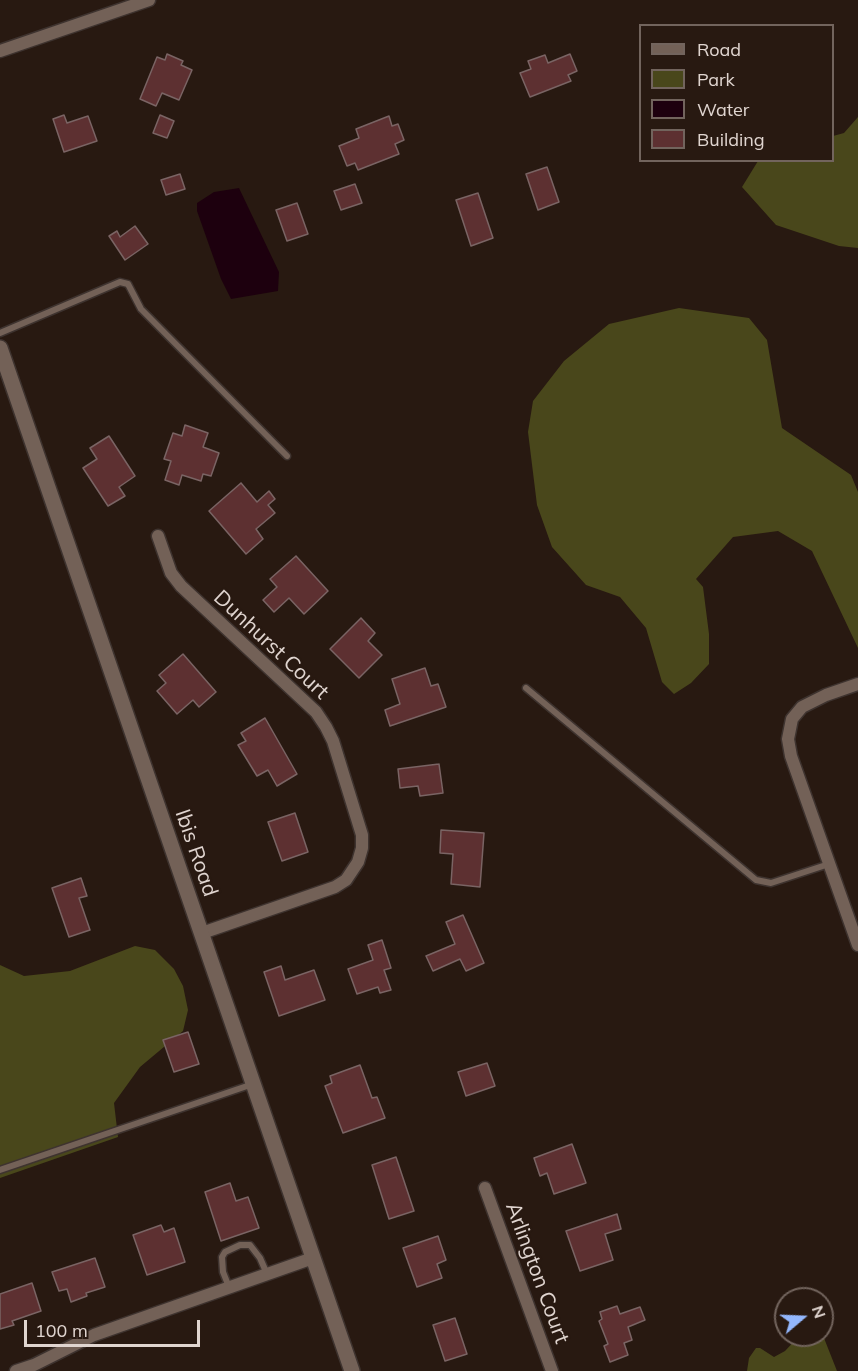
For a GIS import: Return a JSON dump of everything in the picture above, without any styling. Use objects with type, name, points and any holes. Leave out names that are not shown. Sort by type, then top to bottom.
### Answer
[{"type":"street","points":[[0,51],[149,0]]},
{"type":"street","name":"Ibis Road","points":[[0,348],[352,1371]]},
{"type":"street","name":"Dunhurst Court","points":[[158,536],[171,573],[181,586],[316,712],[333,741],[362,835],[362,848],[358,861],[346,880],[335,887],[202,933]]},
{"type":"street","points":[[858,684],[802,707],[792,719],[788,739],[791,756],[858,945]]},
{"type":"street","name":"Arlington Court","points":[[485,1188],[552,1371]]},
{"type":"street","points":[[16,1371],[34,1365],[94,1335],[313,1258]]},
{"type":"lane","points":[[0,333],[120,282],[128,284],[141,309],[287,456]]},
{"type":"lane","points":[[526,688],[756,880],[771,883],[829,864]]},
{"type":"lane","points":[[0,1170],[253,1084]]},
{"type":"lane","points":[[229,1288],[223,1272],[222,1257],[225,1252],[240,1245],[250,1245],[260,1258],[267,1274]]},
{"type":"green space","points":[[858,117],[858,248],[839,246],[776,225],[742,187],[757,162],[834,162],[834,136],[844,133]]},
{"type":"green space","points":[[679,308],[749,318],[767,340],[782,428],[851,475],[858,492],[858,648],[812,551],[778,531],[733,537],[696,579],[703,587],[709,634],[709,664],[691,683],[674,694],[662,682],[646,628],[620,597],[586,585],[552,547],[537,505],[528,432],[533,401],[564,361],[609,324]]},
{"type":"green space","points":[[135,946],[155,950],[174,969],[183,986],[188,1010],[183,1031],[140,1067],[114,1103],[118,1137],[0,1178],[0,965],[24,976],[70,971]]},
{"type":"green space","points":[[789,1347],[828,1347],[837,1371],[747,1371],[749,1358],[756,1348],[774,1357]]},
{"type":"water","points":[[239,188],[279,272],[278,291],[231,299],[221,279],[197,211],[197,203],[214,192]]},
{"type":"building","points":[[167,54],[183,61],[181,65],[192,70],[179,100],[162,93],[156,106],[140,99],[157,57],[165,60]]},
{"type":"building","points":[[570,54],[577,71],[568,75],[571,81],[530,97],[520,73],[531,69],[528,61],[545,55],[548,63]]},
{"type":"building","points":[[64,115],[67,123],[88,116],[97,141],[64,152],[53,119]]},
{"type":"building","points":[[160,115],[174,121],[167,138],[153,133]]},
{"type":"building","points":[[389,116],[392,126],[398,124],[404,140],[395,144],[399,154],[358,170],[355,163],[347,166],[339,146],[359,138],[356,129]]},
{"type":"building","points":[[547,167],[559,202],[538,210],[526,174]]},
{"type":"building","points":[[180,174],[185,189],[166,195],[161,180]]},
{"type":"building","points":[[355,184],[362,203],[341,210],[334,191]]},
{"type":"building","points":[[478,193],[493,238],[471,246],[456,200]]},
{"type":"building","points":[[297,203],[308,234],[287,241],[276,210]]},
{"type":"building","points":[[135,226],[148,244],[125,260],[109,236],[117,231],[120,237]]},
{"type":"building","points":[[185,425],[208,433],[203,447],[219,453],[211,476],[203,474],[201,481],[182,475],[179,485],[165,480],[171,461],[164,459],[173,433],[182,436]]},
{"type":"building","points":[[109,436],[135,476],[119,487],[125,496],[108,506],[83,468],[97,459],[90,448]]},
{"type":"building","points":[[241,483],[257,502],[269,491],[275,499],[268,505],[275,513],[256,529],[263,539],[246,554],[209,511]]},
{"type":"building","points":[[296,556],[328,591],[304,614],[289,598],[274,612],[263,600],[277,587],[270,579]]},
{"type":"building","points":[[361,618],[375,633],[368,641],[382,655],[359,678],[330,649]]},
{"type":"building","points":[[183,654],[216,692],[199,707],[193,700],[177,714],[157,691],[166,683],[159,675]]},
{"type":"building","points":[[425,668],[431,686],[438,684],[446,707],[390,726],[385,710],[400,704],[392,679]]},
{"type":"building","points":[[265,718],[297,774],[277,786],[268,770],[257,776],[238,745],[246,741],[241,733]]},
{"type":"building","points":[[439,764],[443,793],[420,796],[418,786],[400,788],[398,769]]},
{"type":"building","points":[[295,813],[308,852],[282,861],[268,822]]},
{"type":"building","points":[[441,830],[484,833],[480,887],[451,884],[453,854],[440,853]]},
{"type":"building","points":[[81,878],[87,896],[79,898],[90,930],[69,937],[52,888]]},
{"type":"building","points":[[463,915],[484,963],[466,971],[460,959],[433,971],[426,956],[455,944],[446,922]]},
{"type":"building","points":[[382,940],[391,968],[384,970],[391,990],[380,993],[378,987],[357,994],[348,969],[373,960],[368,945]]},
{"type":"building","points":[[281,966],[285,980],[314,970],[325,1000],[279,1016],[264,972]]},
{"type":"building","points":[[188,1032],[199,1064],[174,1072],[163,1040]]},
{"type":"building","points":[[487,1063],[495,1086],[466,1096],[458,1072]]},
{"type":"building","points":[[360,1065],[372,1098],[377,1097],[385,1118],[343,1133],[325,1086],[332,1083],[330,1076]]},
{"type":"building","points":[[572,1144],[586,1183],[554,1194],[547,1173],[540,1176],[534,1158]]},
{"type":"building","points":[[396,1157],[414,1211],[389,1219],[372,1165]]},
{"type":"building","points":[[230,1183],[236,1201],[248,1197],[259,1228],[221,1241],[205,1192]]},
{"type":"building","points":[[617,1214],[621,1229],[605,1234],[613,1260],[580,1271],[566,1231]]},
{"type":"building","points":[[161,1225],[164,1232],[174,1228],[185,1262],[147,1275],[133,1235]]},
{"type":"building","points":[[438,1236],[446,1260],[437,1264],[442,1278],[417,1287],[403,1248]]},
{"type":"building","points":[[95,1258],[105,1287],[86,1293],[87,1296],[71,1302],[67,1289],[59,1291],[52,1272]]},
{"type":"building","points":[[32,1283],[41,1311],[12,1321],[14,1325],[0,1329],[0,1294]]},
{"type":"building","points":[[617,1306],[620,1314],[640,1307],[645,1320],[628,1327],[632,1340],[624,1343],[628,1355],[610,1362],[604,1346],[608,1344],[599,1321],[602,1319],[600,1312]]},
{"type":"building","points":[[455,1318],[467,1354],[445,1361],[433,1325]]}]
